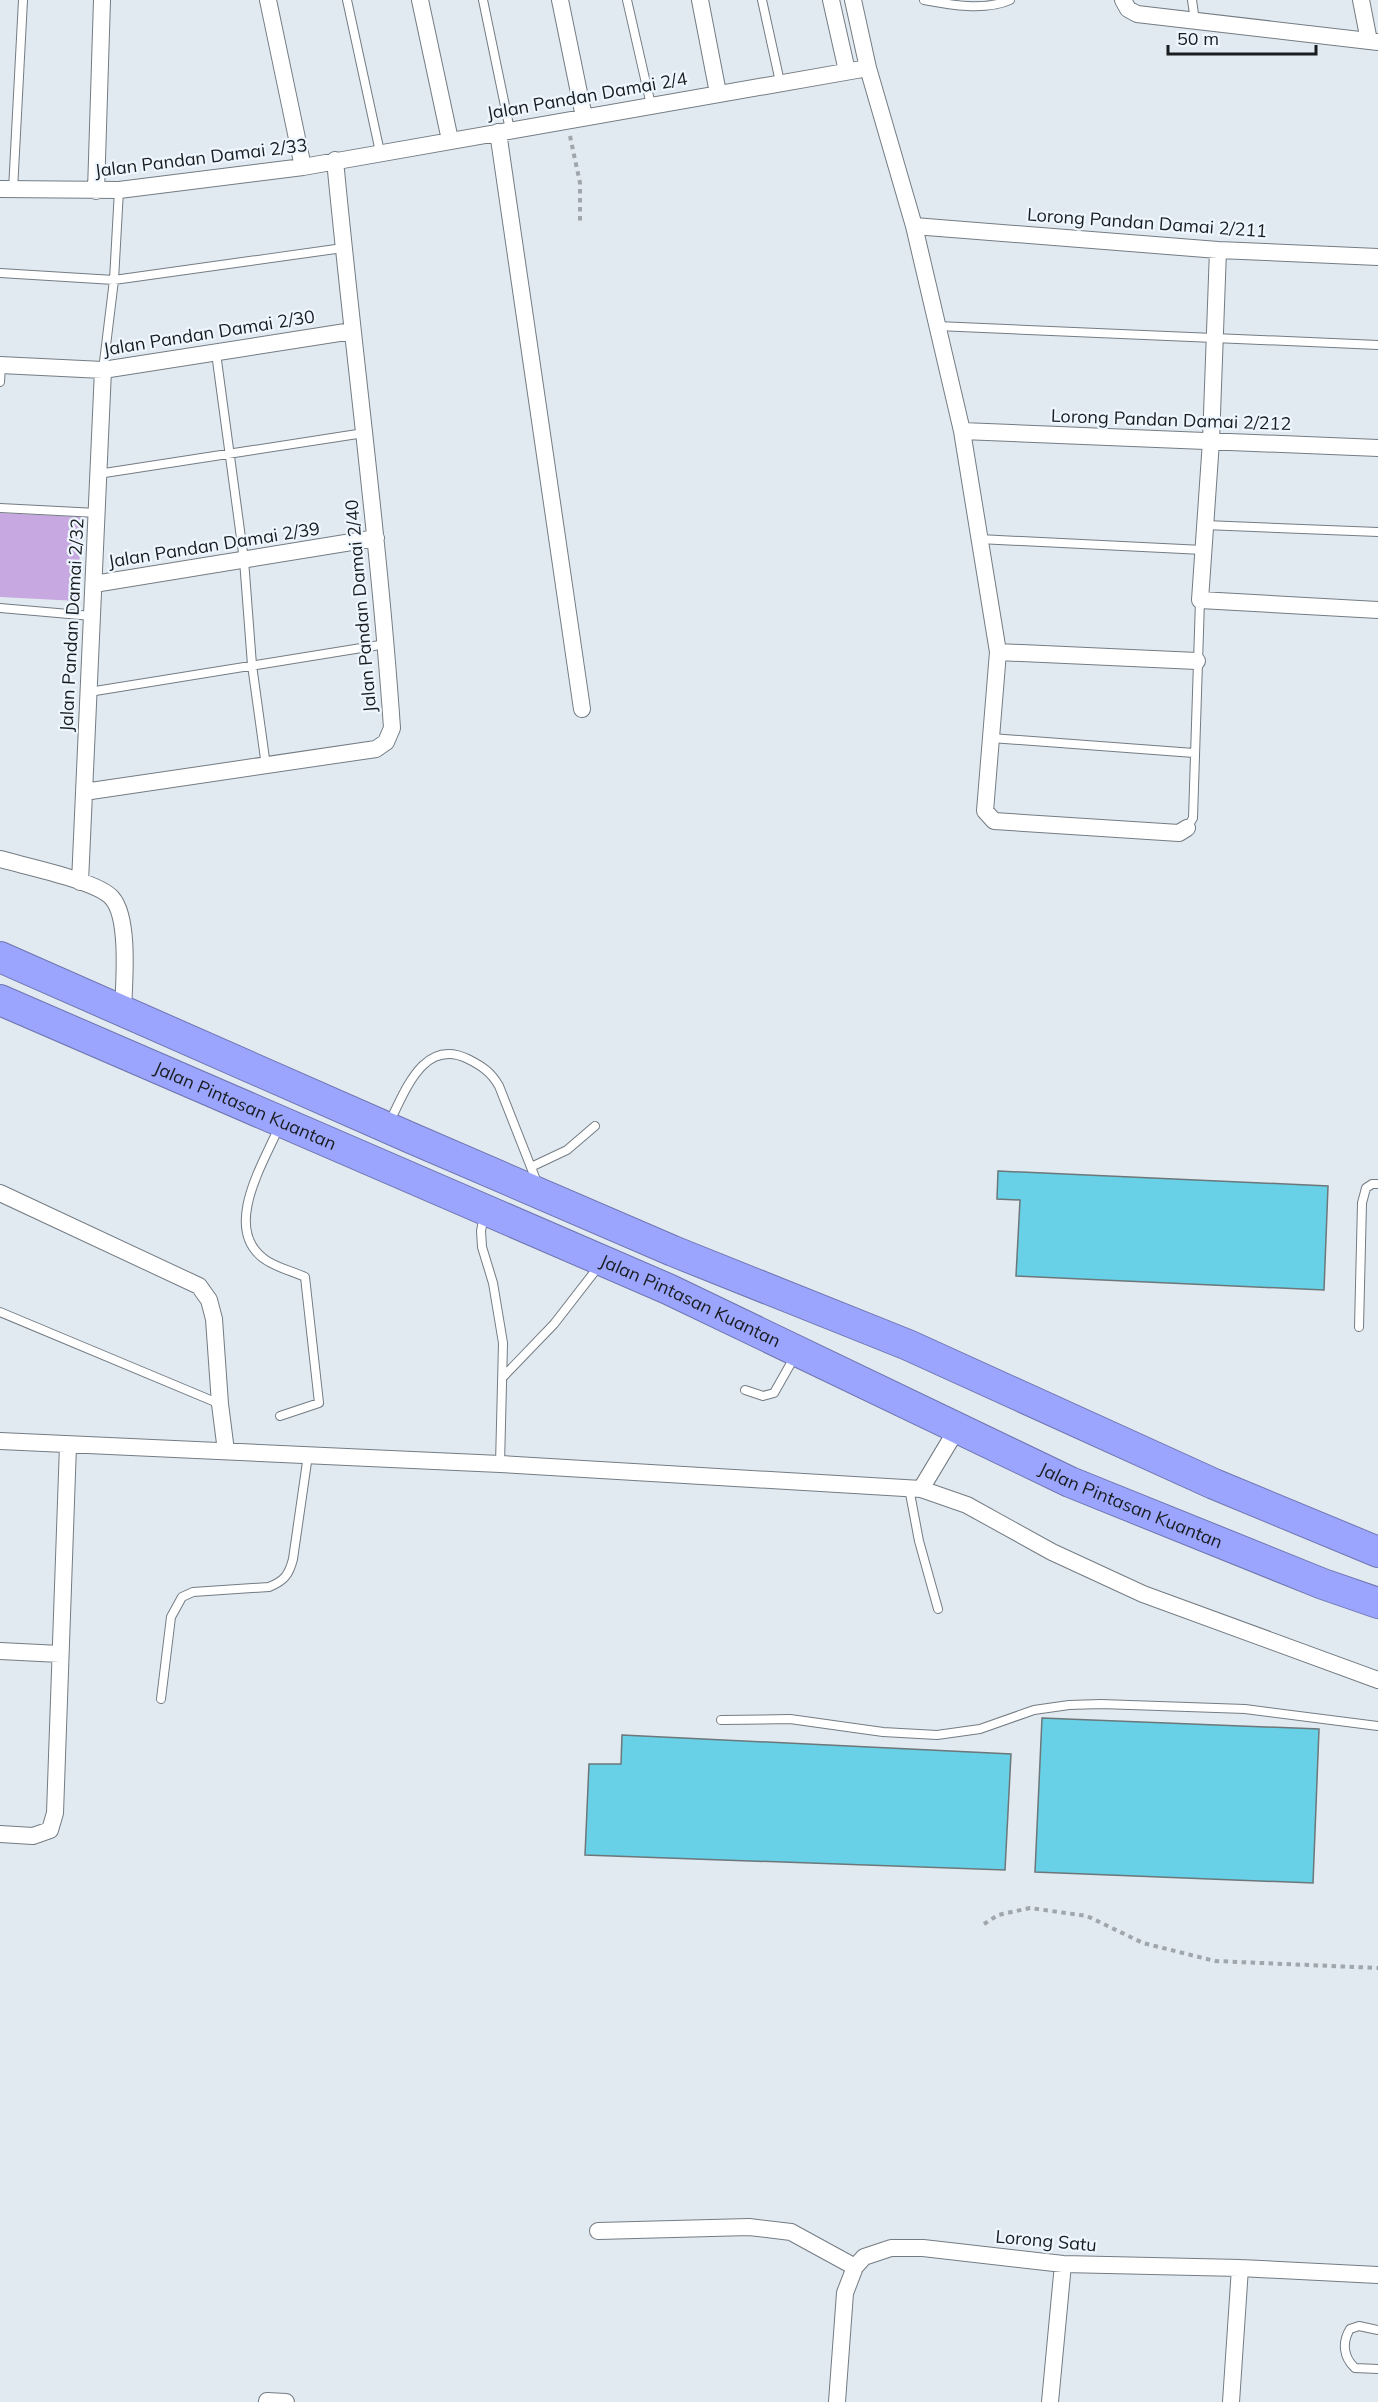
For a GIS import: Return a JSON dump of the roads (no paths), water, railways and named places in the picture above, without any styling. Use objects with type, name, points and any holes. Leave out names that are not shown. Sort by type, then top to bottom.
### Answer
[{"type":"highway","name":"Jalan Pintasan Kuantan","points":[[0,957],[387,1128],[673,1251],[908,1346],[1214,1484],[1378,1552]]},
{"type":"highway","name":"Jalan Pintasan Kuantan","points":[[0,1000],[668,1289],[1070,1482],[1323,1584],[1378,1603]]},
{"type":"street","points":[[96,191],[102,0]]},
{"type":"street","points":[[268,0],[303,166]]},
{"type":"street","points":[[420,0],[450,140]]},
{"type":"street","points":[[560,0],[584,117]]},
{"type":"street","points":[[700,0],[718,93]]},
{"type":"street","points":[[831,0],[847,71]]},
{"type":"street","points":[[855,0],[868,68],[914,226],[962,431],[998,652],[985,812],[994,821],[1179,833],[1187,828]]},
{"type":"street","points":[[1126,5],[1137,14],[1374,42],[1361,0]]},
{"type":"street","name":"Jalan Pandan Damai 2/4","points":[[335,160],[868,68]]},
{"type":"street","points":[[504,131],[582,709]]},
{"type":"street","name":"Jalan Pandan Damai 2/33","points":[[6,189],[119,190],[335,160]]},
{"type":"street","name":"Jalan Pandan Damai 2/40","points":[[84,792],[376,749],[386,742],[392,729],[376,538],[335,160]]},
{"type":"street","name":"Lorong Pandan Damai 2/211","points":[[914,226],[1218,250],[1378,257]]},
{"type":"street","points":[[1218,250],[1211,441],[1200,600],[1378,610]]},
{"type":"street","name":"Jalan Pandan Damai 2/30","points":[[0,365],[103,370],[352,331]]},
{"type":"street","name":"Jalan Pandan Damai 2/32","points":[[80,882],[103,370]]},
{"type":"street","name":"Lorong Pandan Damai 2/212","points":[[962,431],[1378,448]]},
{"type":"street","name":"Jalan Pandan Damai 2/39","points":[[94,584],[376,538]]},
{"type":"street","points":[[998,652],[1197,661]]},
{"type":"street","points":[[0,859],[80,882],[112,897],[118,907],[126,950],[123,1010]]},
{"type":"street","points":[[0,1193],[199,1286],[209,1300],[214,1319],[226,1451]]},
{"type":"street","points":[[915,1489],[957,1429]]},
{"type":"street","points":[[0,1441],[500,1464],[915,1489],[968,1505],[1052,1552],[1143,1594],[1378,1680]]},
{"type":"street","points":[[0,1834],[32,1836],[50,1830],[55,1813],[68,1445]]},
{"type":"street","points":[[0,1651],[60,1654]]},
{"type":"street","points":[[598,2231],[714,2226],[790,2232],[855,2267],[845,2293],[837,2402]]},
{"type":"street","name":"Lorong Satu","points":[[855,2267],[864,2258],[891,2248],[923,2248],[1063,2264],[1240,2268],[1378,2275]]},
{"type":"street","points":[[1050,2402],[1063,2264]]},
{"type":"street","points":[[1231,2402],[1240,2268]]},
{"type":"street","points":[[267,2401],[286,2402]]},
{"type":"lane","points":[[6,189],[23,0]]},
{"type":"lane","points":[[347,0],[380,152]]},
{"type":"lane","points":[[483,0],[504,131]]},
{"type":"lane","points":[[627,0],[651,105]]},
{"type":"lane","points":[[762,0],[780,82]]},
{"type":"lane","points":[[924,0],[977,6],[996,6],[1010,0]]},
{"type":"lane","points":[[1192,0],[1195,21]]},
{"type":"lane","points":[[103,370],[114,280],[119,190]]},
{"type":"lane","points":[[0,273],[114,280],[344,248]]},
{"type":"lane","points":[[938,326],[1378,345]]},
{"type":"lane","points":[[216,353],[244,560],[252,665],[266,765]]},
{"type":"lane","points":[[0,365],[0,382]]},
{"type":"lane","points":[[98,474],[364,433]]},
{"type":"lane","points":[[0,508],[97,513]]},
{"type":"lane","points":[[1205,525],[1378,532]]},
{"type":"lane","points":[[978,539],[1203,550]]},
{"type":"lane","points":[[1187,828],[1192,818],[1200,600]]},
{"type":"lane","points":[[0,608],[92,616]]},
{"type":"lane","points":[[89,692],[386,644]]},
{"type":"lane","points":[[991,738],[1194,753]]},
{"type":"lane","points":[[387,1128],[423,1063],[433,1056],[447,1054],[463,1057],[481,1065],[492,1075],[499,1086],[542,1194]]},
{"type":"lane","points":[[280,1416],[319,1403],[305,1276],[265,1260],[250,1247],[246,1236],[247,1202],[281,1121]]},
{"type":"lane","points":[[531,1167],[567,1150],[595,1126]]},
{"type":"lane","points":[[1359,1326],[1362,1203],[1366,1188],[1372,1184],[1378,1184]]},
{"type":"lane","points":[[485,1209],[481,1231],[482,1247],[493,1283],[503,1343],[504,1377],[500,1464]]},
{"type":"lane","points":[[504,1377],[554,1324],[603,1261]]},
{"type":"lane","points":[[0,1312],[220,1404]]},
{"type":"lane","points":[[745,1390],[763,1396],[774,1393],[798,1350]]},
{"type":"lane","points":[[161,1699],[171,1617],[182,1597],[193,1592],[269,1587],[280,1583],[289,1574],[308,1454]]},
{"type":"lane","points":[[915,1489],[919,1541],[938,1609]]},
{"type":"lane","points":[[721,1720],[790,1719],[883,1732],[937,1735],[980,1729],[1034,1710],[1069,1705],[1101,1704],[1245,1709],[1378,1726]]},
{"type":"lane","points":[[1378,2330],[1359,2326],[1350,2328],[1345,2337],[1345,2350],[1348,2362],[1355,2368],[1378,2369]]}]
